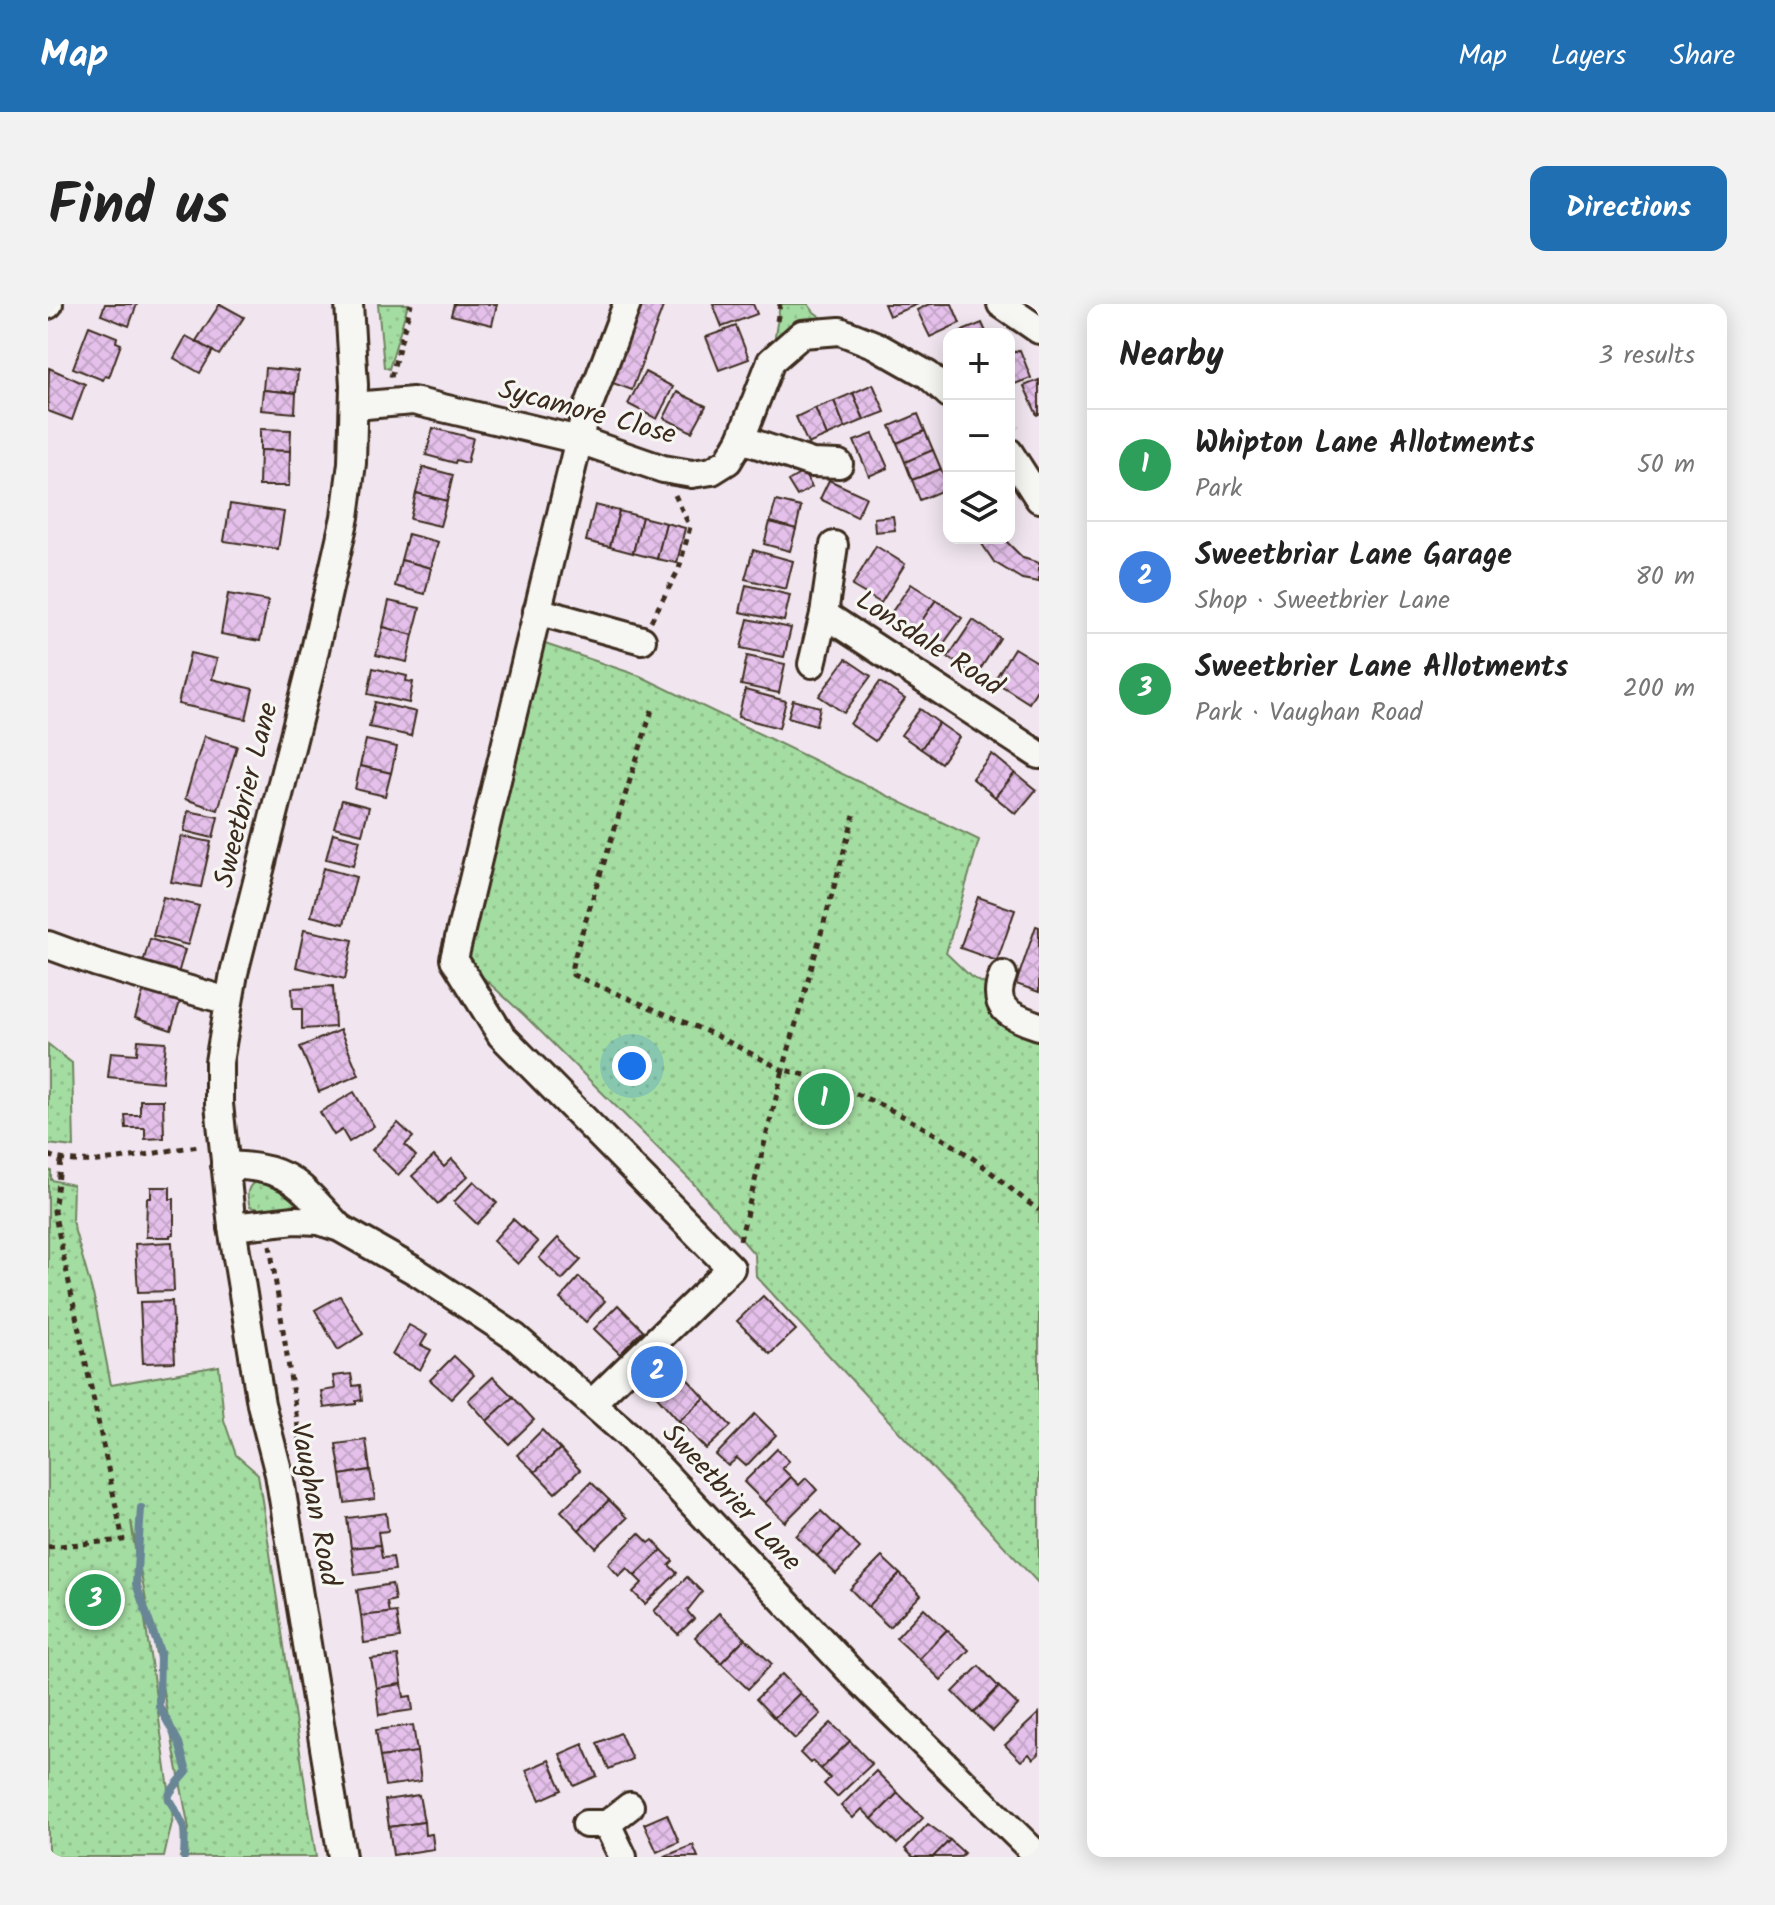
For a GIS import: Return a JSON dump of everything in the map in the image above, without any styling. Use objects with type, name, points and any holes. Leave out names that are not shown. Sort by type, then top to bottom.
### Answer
[{"type":"street","name":"Sweetbrier Lane","points":[[340,1228],[300,1185],[272,1169],[224,1155],[219,1062],[228,1001],[345,517],[352,463],[354,406],[349,304]]},
{"type":"street","points":[[593,1402],[731,1268],[501,1035],[454,959],[584,418],[627,304]]},
{"type":"street","points":[[1001,304],[1039,330]]},
{"type":"street","name":"Sycamore Close","points":[[354,406],[413,401],[579,440],[663,469],[692,474],[712,471],[728,461],[741,439],[771,361],[802,334],[840,331],[875,345],[928,375],[943,389]]},
{"type":"street","points":[[741,439],[812,463],[839,464]]},
{"type":"street","points":[[1015,461],[1039,499]]},
{"type":"street","name":"Lonsdale Road","points":[[812,664],[824,614],[834,545]]},
{"type":"street","points":[[537,611],[642,640]]},
{"type":"street","name":"Lonsdale Road","points":[[824,614],[1039,755]]},
{"type":"street","points":[[48,945],[97,963],[228,1001]]},
{"type":"street","points":[[1003,975],[997,995],[1001,1004],[1017,1018],[1039,1026]]},
{"type":"street","name":"Vaughan Road","points":[[224,1155],[232,1227],[261,1404],[279,1474],[342,1857]]},
{"type":"street","name":"Sweetbrier Lane","points":[[232,1227],[295,1220],[319,1221],[340,1228],[417,1272],[515,1337],[628,1435],[855,1676],[1039,1857]]},
{"type":"street","points":[[623,1857],[596,1824],[630,1806]]},
{"type":"path","points":[[391,377],[411,304]]},
{"type":"path","points":[[642,640],[679,569],[690,527],[663,469]]},
{"type":"path","points":[[652,710],[578,945],[572,966],[573,975],[715,1035],[783,1070],[807,1074],[885,1108],[972,1158],[1039,1210]]},
{"type":"path","points":[[731,1268],[854,815]]},
{"type":"path","points":[[48,1155],[61,1161],[224,1155]]},
{"type":"path","points":[[48,1547],[123,1540],[54,1211],[61,1161]]},
{"type":"green space","points":[[378,304],[408,304],[389,369],[384,367]]},
{"type":"green space","points":[[780,304],[808,304],[840,331],[771,361]]},
{"type":"green space","points":[[542,643],[640,676],[979,840],[946,953],[971,977],[1039,1012],[1039,1584],[756,1276],[755,1255],[693,1183],[524,1015],[465,961]]},
{"type":"green space","points":[[48,1044],[72,1063],[74,1147],[48,1144]]},
{"type":"green space","points":[[48,1170],[51,1171],[51,1180],[73,1185],[72,1221],[94,1298],[111,1385],[219,1366],[224,1420],[236,1455],[258,1474],[316,1857],[180,1857],[189,1829],[131,1521],[173,1818],[164,1857],[48,1857]]},
{"type":"green space","points":[[258,1180],[277,1182],[311,1210],[268,1211],[250,1207],[248,1191]]},
{"type":"building","points":[[105,304],[137,304],[129,326],[101,315]]},
{"type":"building","points":[[220,304],[244,317],[219,355],[196,341]]},
{"type":"building","points":[[454,304],[497,304],[492,325],[451,315]]},
{"type":"building","points":[[639,304],[664,304],[632,390],[610,382]]},
{"type":"building","points":[[713,304],[753,304],[757,314],[722,327]]},
{"type":"building","points":[[884,304],[918,304],[889,316]]},
{"type":"building","points":[[929,304],[952,304],[960,323],[943,328],[943,331],[930,337],[917,310]]},
{"type":"building","points":[[89,326],[117,337],[116,342],[121,344],[109,377],[105,376],[103,380],[73,368]]},
{"type":"building","points":[[736,326],[749,359],[719,370],[706,337]]},
{"type":"building","points":[[186,336],[213,351],[200,373],[174,358]]},
{"type":"building","points":[[1020,350],[1031,378],[1015,384],[1015,352]]},
{"type":"building","points":[[49,368],[85,384],[72,420],[48,411]]},
{"type":"building","points":[[265,368],[298,371],[296,393],[263,390]]},
{"type":"building","points":[[645,372],[673,387],[657,419],[628,404]]},
{"type":"building","points":[[1039,380],[1039,414],[1037,415],[1024,386]]},
{"type":"building","points":[[873,384],[885,412],[864,420],[853,393]]},
{"type":"building","points":[[263,390],[296,393],[295,413],[261,410]]},
{"type":"building","points":[[677,392],[706,406],[692,432],[664,418]]},
{"type":"building","points":[[853,393],[864,420],[845,428],[834,401]]},
{"type":"building","points":[[834,401],[845,428],[827,436],[815,408]]},
{"type":"building","points":[[815,408],[827,436],[808,444],[796,417]]},
{"type":"building","points":[[918,414],[925,431],[897,443],[890,426]]},
{"type":"building","points":[[433,428],[473,438],[467,463],[426,455]]},
{"type":"building","points":[[260,429],[291,430],[290,451],[260,450]]},
{"type":"building","points":[[925,431],[933,450],[905,462],[897,443]]},
{"type":"building","points":[[873,434],[888,468],[869,476],[854,441]]},
{"type":"building","points":[[260,450],[290,451],[289,486],[259,486]]},
{"type":"building","points":[[933,450],[941,469],[912,480],[905,462]]},
{"type":"building","points":[[423,467],[453,475],[447,501],[416,493]]},
{"type":"building","points":[[941,469],[943,490],[920,500],[912,480]]},
{"type":"building","points":[[803,472],[812,487],[797,496],[788,481]]},
{"type":"building","points":[[829,480],[866,497],[857,517],[820,499]]},
{"type":"building","points":[[416,493],[447,501],[440,526],[410,519]]},
{"type":"building","points":[[776,501],[801,507],[796,529],[770,522]]},
{"type":"building","points":[[230,504],[284,512],[278,549],[224,541]]},
{"type":"building","points":[[595,505],[619,511],[610,547],[586,541]]},
{"type":"building","points":[[619,511],[642,517],[633,553],[610,547]]},
{"type":"building","points":[[893,516],[895,530],[875,532],[874,518]]},
{"type":"building","points":[[642,517],[666,523],[657,559],[633,553]]},
{"type":"building","points":[[770,522],[796,529],[790,551],[764,544]]},
{"type":"building","points":[[666,523],[685,528],[677,563],[657,559]]},
{"type":"building","points":[[408,534],[438,542],[431,568],[401,560]]},
{"type":"building","points":[[982,544],[1009,544],[1023,558],[1039,563],[1039,582],[1022,579],[994,562]]},
{"type":"building","points":[[876,546],[905,564],[881,603],[852,586]]},
{"type":"building","points":[[753,550],[793,561],[786,589],[745,579]]},
{"type":"building","points":[[401,560],[431,568],[425,594],[395,586]]},
{"type":"building","points":[[911,584],[936,600],[914,632],[889,616]]},
{"type":"building","points":[[746,585],[790,595],[784,621],[740,612]]},
{"type":"building","points":[[228,594],[268,601],[260,641],[221,634]]},
{"type":"building","points":[[936,600],[962,618],[939,650],[914,632]]},
{"type":"building","points":[[389,601],[420,608],[413,635],[383,627]]},
{"type":"building","points":[[748,619],[791,628],[784,657],[741,648]]},
{"type":"building","points":[[973,620],[1000,638],[976,676],[948,657]]},
{"type":"building","points":[[383,627],[413,635],[407,662],[376,655]]},
{"type":"building","points":[[1014,648],[1039,663],[1039,686],[1029,703],[994,681]]},
{"type":"building","points":[[190,653],[217,659],[212,679],[253,689],[246,719],[178,704]]},
{"type":"building","points":[[747,656],[785,664],[779,693],[741,685]]},
{"type":"building","points":[[846,659],[871,676],[844,713],[819,696]]},
{"type":"building","points":[[373,668],[407,676],[406,681],[413,682],[409,703],[368,694]]},
{"type":"building","points":[[880,682],[905,699],[875,741],[850,724]]},
{"type":"building","points":[[745,690],[786,701],[779,728],[738,717]]},
{"type":"building","points":[[793,700],[820,707],[816,725],[788,717]]},
{"type":"building","points":[[375,702],[416,712],[411,736],[369,727]]},
{"type":"building","points":[[920,709],[939,723],[921,749],[901,735]]},
{"type":"building","points":[[939,723],[959,737],[941,763],[921,749]]},
{"type":"building","points":[[204,736],[237,746],[218,810],[185,799]]},
{"type":"building","points":[[366,740],[397,747],[391,773],[360,766]]},
{"type":"building","points":[[992,754],[1015,773],[995,797],[972,778]]},
{"type":"building","points":[[360,766],[391,773],[385,796],[355,789]]},
{"type":"building","points":[[1015,773],[1036,790],[1016,814],[995,797]]},
{"type":"building","points":[[342,800],[369,807],[362,834],[334,827]]},
{"type":"building","points":[[188,811],[218,817],[213,838],[184,831]]},
{"type":"building","points":[[333,833],[360,840],[353,866],[326,859]]},
{"type":"building","points":[[181,836],[211,842],[201,887],[171,882]]},
{"type":"building","points":[[323,868],[356,877],[344,924],[311,916]]},
{"type":"building","points":[[163,897],[199,906],[188,945],[153,936]]},
{"type":"building","points":[[978,897],[1015,910],[997,961],[960,948]]},
{"type":"building","points":[[1036,926],[1039,927],[1039,992],[1016,984]]},
{"type":"building","points":[[304,930],[353,940],[345,979],[296,967]]},
{"type":"building","points":[[150,939],[185,950],[177,977],[142,966]]},
{"type":"building","points":[[333,986],[335,1027],[302,1029],[302,1009],[293,1009],[292,988]]},
{"type":"building","points":[[145,987],[181,999],[171,1030],[135,1018]]},
{"type":"building","points":[[340,1030],[359,1075],[319,1092],[300,1047]]},
{"type":"building","points":[[138,1040],[166,1042],[162,1082],[108,1077],[111,1052],[137,1054]]},
{"type":"building","points":[[354,1092],[374,1126],[349,1142],[342,1130],[334,1135],[320,1112]]},
{"type":"building","points":[[140,1100],[163,1100],[164,1138],[145,1139],[145,1128],[126,1128],[125,1115],[140,1115]]},
{"type":"building","points":[[398,1123],[413,1137],[405,1145],[416,1156],[398,1175],[372,1150]]},
{"type":"building","points":[[434,1156],[444,1167],[452,1159],[468,1176],[438,1204],[412,1176]]},
{"type":"building","points":[[474,1181],[497,1203],[477,1224],[454,1202]]},
{"type":"building","points":[[151,1187],[170,1187],[170,1199],[174,1199],[174,1234],[170,1237],[146,1237],[147,1198],[151,1198]]},
{"type":"building","points":[[513,1219],[538,1242],[518,1264],[493,1241]]},
{"type":"building","points":[[558,1238],[581,1260],[562,1280],[539,1258]]},
{"type":"building","points":[[172,1242],[174,1291],[138,1292],[135,1244]]},
{"type":"building","points":[[579,1277],[605,1301],[586,1322],[560,1299]]},
{"type":"building","points":[[340,1296],[363,1334],[338,1350],[315,1310]]},
{"type":"building","points":[[763,1296],[796,1330],[770,1354],[737,1321]]},
{"type":"building","points":[[172,1301],[175,1362],[143,1363],[140,1302]]},
{"type":"building","points":[[618,1305],[643,1330],[620,1354],[594,1329]]},
{"type":"building","points":[[409,1325],[427,1335],[421,1345],[431,1350],[420,1370],[392,1355]]},
{"type":"building","points":[[454,1356],[474,1375],[451,1399],[430,1380]]},
{"type":"building","points":[[678,1369],[705,1398],[679,1421],[653,1392]]},
{"type":"building","points":[[351,1374],[353,1386],[360,1385],[362,1400],[356,1401],[356,1404],[324,1408],[321,1391],[335,1389],[333,1376]]},
{"type":"building","points":[[493,1377],[513,1397],[487,1421],[468,1400]]},
{"type":"building","points":[[513,1397],[534,1420],[509,1444],[487,1421]]},
{"type":"building","points":[[705,1398],[731,1426],[706,1449],[679,1421]]},
{"type":"building","points":[[755,1414],[776,1435],[746,1466],[737,1458],[728,1466],[716,1455]]},
{"type":"building","points":[[542,1430],[560,1449],[535,1472],[517,1455]]},
{"type":"building","points":[[366,1440],[370,1470],[341,1475],[336,1444]]},
{"type":"building","points":[[560,1449],[580,1470],[555,1493],[535,1472]]},
{"type":"building","points":[[777,1449],[789,1461],[782,1468],[791,1477],[765,1503],[744,1482]]},
{"type":"building","points":[[370,1470],[375,1499],[345,1503],[341,1475]]},
{"type":"building","points":[[791,1477],[799,1485],[806,1478],[817,1490],[785,1522],[765,1503]]},
{"type":"building","points":[[591,1482],[609,1500],[579,1530],[561,1511]]},
{"type":"building","points":[[609,1500],[627,1518],[596,1548],[579,1530]]},
{"type":"building","points":[[821,1511],[841,1530],[817,1556],[796,1536]]},
{"type":"building","points":[[386,1513],[388,1531],[378,1532],[380,1545],[351,1548],[347,1518]]},
{"type":"building","points":[[841,1530],[860,1548],[836,1574],[817,1556]]},
{"type":"building","points":[[639,1533],[649,1543],[653,1540],[662,1550],[635,1576],[627,1568],[619,1576],[608,1564]]},
{"type":"building","points":[[380,1545],[382,1558],[393,1557],[395,1570],[355,1575],[351,1548]]},
{"type":"building","points":[[662,1550],[673,1561],[669,1565],[677,1573],[645,1604],[633,1592],[642,1583],[635,1576]]},
{"type":"building","points":[[882,1557],[900,1574],[868,1607],[850,1589]]},
{"type":"building","points":[[900,1574],[921,1595],[889,1627],[868,1607]]},
{"type":"building","points":[[687,1577],[702,1592],[687,1611],[694,1619],[678,1634],[654,1611]]},
{"type":"building","points":[[392,1584],[395,1600],[387,1602],[389,1613],[361,1616],[357,1590]]},
{"type":"building","points":[[924,1608],[947,1630],[919,1659],[896,1638]]},
{"type":"building","points":[[396,1612],[400,1638],[364,1643],[361,1616]]},
{"type":"building","points":[[719,1613],[745,1638],[721,1663],[695,1637]]},
{"type":"building","points":[[947,1630],[969,1650],[941,1680],[919,1659]]},
{"type":"building","points":[[745,1638],[772,1664],[748,1689],[721,1663]]},
{"type":"building","points":[[398,1656],[402,1684],[376,1688],[371,1659]]},
{"type":"building","points":[[979,1666],[999,1687],[974,1713],[953,1692]]},
{"type":"building","points":[[782,1674],[800,1693],[774,1718],[756,1699]]},
{"type":"building","points":[[402,1684],[404,1697],[411,1696],[413,1710],[379,1715],[376,1688]]},
{"type":"building","points":[[999,1687],[1018,1705],[993,1731],[974,1713]]},
{"type":"building","points":[[800,1693],[821,1714],[795,1739],[774,1718]]},
{"type":"building","points":[[1039,1713],[1039,1754],[1033,1759],[1029,1754],[1021,1761],[1005,1745]]},
{"type":"building","points":[[831,1723],[850,1741],[821,1769],[800,1753]]},
{"type":"building","points":[[413,1725],[417,1752],[380,1757],[376,1730]]},
{"type":"building","points":[[620,1733],[632,1759],[609,1769],[597,1743]]},
{"type":"building","points":[[850,1741],[872,1764],[837,1797],[824,1784],[830,1778],[821,1769]]},
{"type":"building","points":[[583,1744],[597,1776],[574,1786],[560,1754]]},
{"type":"building","points":[[417,1752],[421,1781],[385,1786],[380,1757]]},
{"type":"building","points":[[549,1760],[562,1790],[540,1800],[526,1770]]},
{"type":"building","points":[[876,1771],[898,1793],[872,1819],[862,1809],[853,1818],[841,1806]]},
{"type":"building","points":[[898,1793],[923,1818],[897,1844],[872,1819]]},
{"type":"building","points":[[419,1795],[424,1822],[389,1827],[385,1800]]},
{"type":"building","points":[[667,1814],[679,1842],[657,1852],[644,1824]]},
{"type":"building","points":[[424,1822],[425,1835],[432,1834],[434,1849],[393,1855],[389,1827]]},
{"type":"building","points":[[928,1824],[950,1840],[933,1857],[913,1857],[905,1849]]},
{"type":"building","points":[[950,1840],[964,1853],[960,1857],[933,1857]]},
{"type":"building","points":[[693,1845],[698,1857],[663,1857]]},
{"type":"waterway","points":[[141,1508],[136,1584],[160,1652],[159,1706],[179,1743],[187,1772],[169,1795],[183,1825],[184,1857]]},
{"type":"place","name":"Whipton Lane Allotments","points":[[824,1099]]},
{"type":"place","name":"Sweetbriar Lane Garage","points":[[657,1372]]},
{"type":"place","name":"Sweetbrier Lane Allotments","points":[[95,1600]]}]
